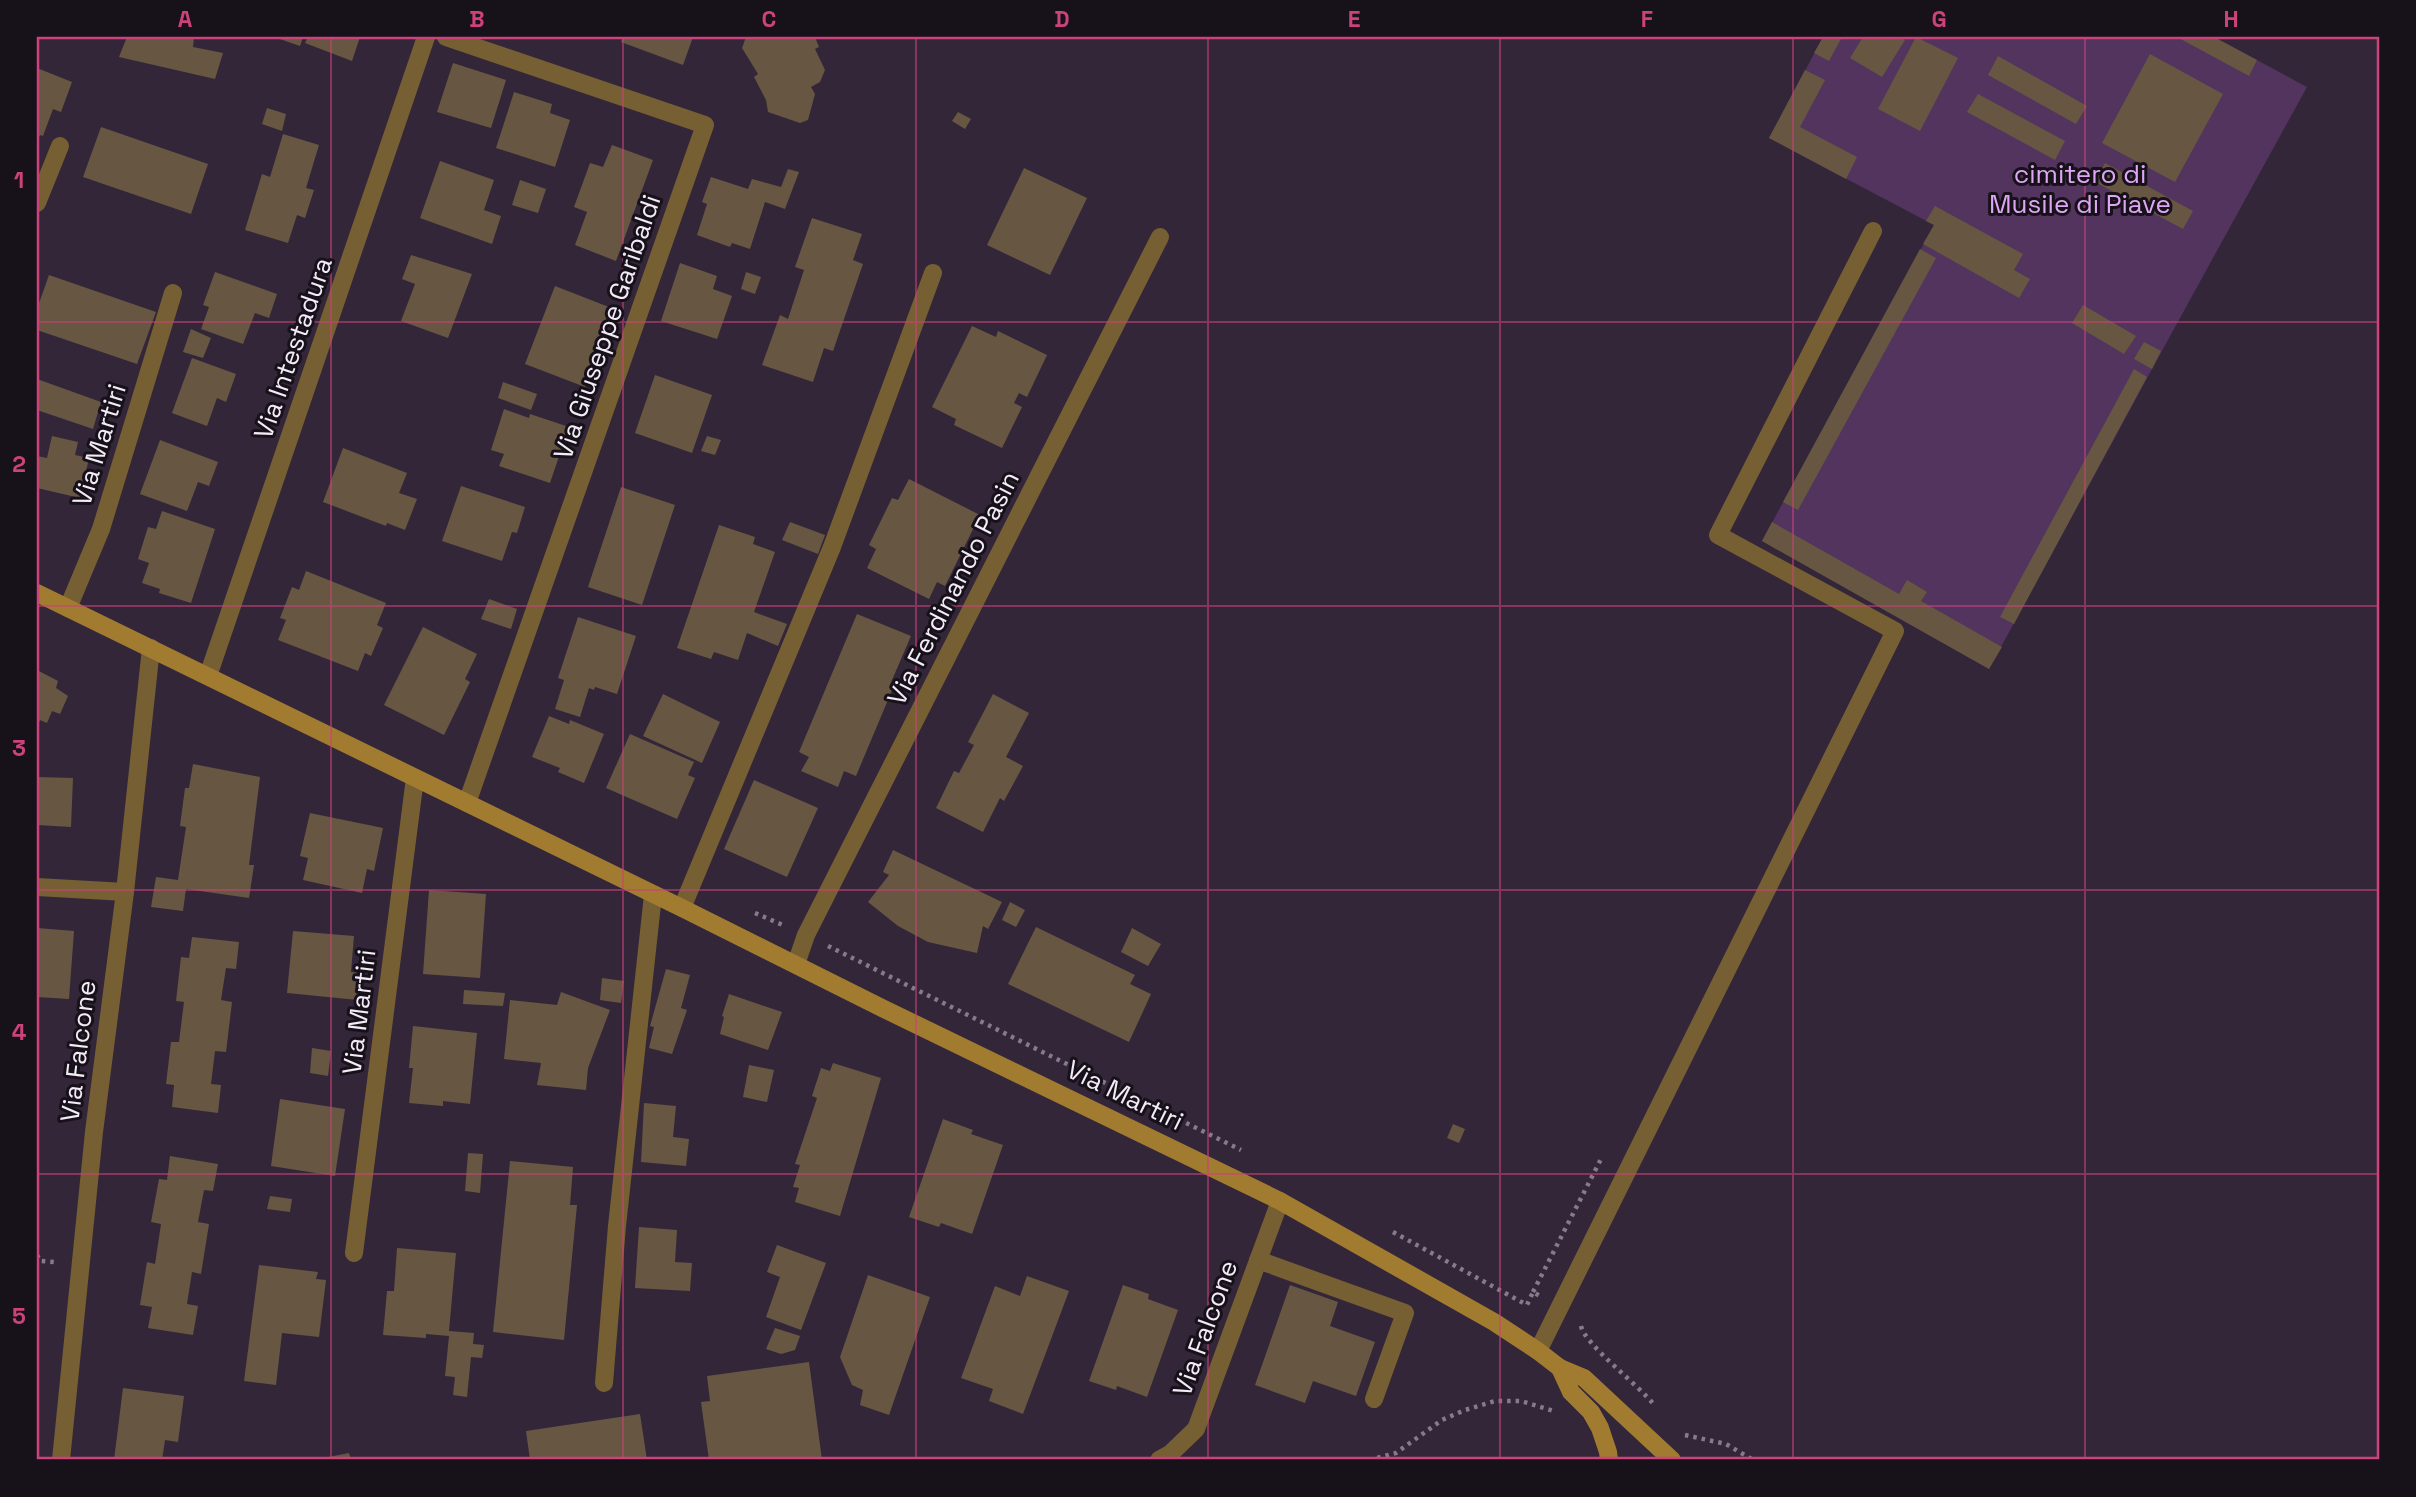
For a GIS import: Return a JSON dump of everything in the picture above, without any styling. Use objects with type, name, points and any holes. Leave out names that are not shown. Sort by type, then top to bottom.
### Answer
[{"type":"street","name":"Via Intestadura","points":[[208,676],[426,37]]},
{"type":"street","name":"Via Giuseppe Garibaldi","points":[[446,37],[705,125],[467,803]]},
{"type":"street","points":[[37,203],[60,146]]},
{"type":"street","points":[[1538,1350],[1895,631],[1718,535],[1873,231]]},
{"type":"street","name":"Via Ferdinando Pasin","points":[[796,964],[806,935],[1160,237]]},
{"type":"street","points":[[682,908],[832,547],[933,273]]},
{"type":"street","name":"Via Martiri","points":[[68,608],[101,529],[173,293]]},
{"type":"street","name":"Via Martiri","points":[[37,593],[1280,1201],[1483,1316],[1538,1350],[1560,1368],[1584,1378],[1672,1460]]},
{"type":"street","name":"Via Falcone","points":[[61,1460],[94,1132],[125,892],[151,648]]},
{"type":"street","name":"Via Martiri","points":[[354,1253],[415,778]]},
{"type":"street","points":[[37,887],[125,892]]},
{"type":"street","points":[[604,1383],[617,1226],[653,895]]},
{"type":"street","name":"Via Falcone","points":[[1159,1460],[1170,1454],[1196,1429],[1280,1201]]},
{"type":"street","points":[[1258,1260],[1405,1313],[1374,1399]]},
{"type":"street","name":"Via Martiri","points":[[1560,1368],[1572,1392],[1591,1412],[1600,1428],[1609,1460]]},
{"type":"path","points":[[1593,1385],[1615,1364]]},
{"type":"path","points":[[1369,1460],[1396,1453],[1443,1420],[1495,1401],[1521,1401],[1564,1414],[1579,1400]]},
{"type":"green space","name":"cimitero di Musile di Piave","points":[[1823,37],[2214,37],[2307,87],[1989,669],[1762,541],[1934,225],[1769,138]]},
{"type":"building","points":[[127,37],[194,37],[193,47],[223,53],[215,79],[119,57]]},
{"type":"building","points":[[274,37],[303,37],[300,46]]},
{"type":"building","points":[[308,37],[360,37],[352,61],[305,43]]},
{"type":"building","points":[[623,37],[693,37],[683,65],[621,42]]},
{"type":"building","points":[[746,37],[815,37],[819,47],[815,49],[825,70],[820,82],[811,87],[815,94],[808,120],[800,123],[768,112],[766,100],[754,77],[758,74],[742,48]]},
{"type":"building","points":[[1823,37],[1842,37],[1829,61],[1814,53]]},
{"type":"building","points":[[1863,37],[1899,37],[1905,40],[1882,77],[1850,58]]},
{"type":"building","points":[[1916,37],[1958,58],[1920,131],[1878,109]]},
{"type":"building","points":[[2177,37],[2214,37],[2257,60],[2249,76]]},
{"type":"building","points":[[2150,54],[2223,94],[2175,182],[2102,143]]},
{"type":"building","points":[[1998,56],[2087,106],[2076,124],[1988,75]]},
{"type":"building","points":[[453,63],[506,80],[491,128],[437,112]]},
{"type":"building","points":[[37,68],[72,82],[61,112],[53,109],[43,136],[40,135],[37,141]]},
{"type":"building","points":[[1805,70],[1825,80],[1800,127],[1857,157],[1846,179],[1769,138]]},
{"type":"building","points":[[514,92],[552,104],[550,113],[570,120],[555,167],[496,148]]},
{"type":"building","points":[[1978,94],[2065,141],[2055,160],[1967,112]]},
{"type":"building","points":[[267,108],[286,114],[282,131],[262,124]]},
{"type":"building","points":[[958,112],[971,119],[965,129],[952,121]]},
{"type":"building","points":[[101,127],[208,164],[191,214],[83,177]]},
{"type":"building","points":[[283,134],[319,145],[306,188],[314,190],[305,218],[297,215],[288,243],[245,230],[262,174],[270,177]]},
{"type":"building","points":[[612,145],[653,160],[616,261],[575,245],[587,212],[574,207],[590,163],[603,167]]},
{"type":"building","points":[[440,161],[494,180],[484,210],[501,216],[492,244],[420,218]]},
{"type":"building","points":[[2105,163],[2193,211],[2183,229],[2095,182]]},
{"type":"building","points":[[1024,168],[1087,198],[1050,275],[987,245]]},
{"type":"building","points":[[788,169],[799,172],[785,209],[765,202],[750,249],[732,243],[730,247],[697,235],[707,204],[702,202],[711,177],[748,189],[752,179],[781,187]]},
{"type":"building","points":[[520,180],[546,189],[538,213],[512,205]]},
{"type":"building","points":[[1935,206],[2023,254],[2014,270],[2030,279],[2019,298],[1923,244],[1934,225],[1926,221]]},
{"type":"building","points":[[812,218],[862,234],[853,260],[863,264],[833,351],[824,348],[813,382],[762,365],[780,315],[788,319],[804,270],[795,267]]},
{"type":"building","points":[[1920,249],[1936,258],[1798,510],[1783,502]]},
{"type":"building","points":[[411,255],[472,274],[448,338],[401,321],[415,284],[402,279]]},
{"type":"building","points":[[680,263],[717,276],[713,289],[732,296],[717,339],[661,321]]},
{"type":"building","points":[[215,272],[277,294],[269,318],[255,313],[243,344],[201,329],[209,307],[203,305]]},
{"type":"building","points":[[746,272],[761,277],[755,294],[741,289]]},
{"type":"building","points":[[49,275],[156,312],[137,364],[37,330],[37,309]]},
{"type":"building","points":[[555,286],[614,309],[585,387],[525,364]]},
{"type":"building","points":[[2083,305],[2136,336],[2124,354],[2072,323]]},
{"type":"building","points":[[972,326],[996,337],[998,331],[1047,355],[1027,397],[1019,393],[1014,403],[1022,407],[1002,448],[954,425],[956,419],[932,407]]},
{"type":"building","points":[[191,329],[211,338],[203,358],[183,352]]},
{"type":"building","points":[[2144,342],[2161,351],[2152,369],[2134,359]]},
{"type":"building","points":[[192,358],[236,374],[226,402],[217,398],[207,426],[172,413]]},
{"type":"building","points":[[2134,369],[2147,377],[2014,624],[2000,617]]},
{"type":"building","points":[[655,375],[712,395],[692,453],[635,433]]},
{"type":"building","points":[[37,379],[101,402],[93,429],[37,410]]},
{"type":"building","points":[[503,382],[537,394],[531,410],[498,398]]},
{"type":"building","points":[[504,409],[529,418],[530,414],[569,427],[550,483],[499,466],[504,454],[491,450]]},
{"type":"building","points":[[52,436],[78,442],[75,455],[89,458],[80,498],[37,488],[37,456],[47,458]]},
{"type":"building","points":[[707,436],[721,440],[715,455],[701,451]]},
{"type":"building","points":[[160,440],[218,462],[209,486],[198,482],[187,511],[140,494]]},
{"type":"building","points":[[343,448],[407,473],[399,493],[417,499],[405,530],[387,523],[386,526],[323,502]]},
{"type":"building","points":[[909,479],[980,515],[945,586],[937,582],[929,599],[867,568],[876,549],[869,545],[892,498],[898,500]]},
{"type":"building","points":[[461,486],[525,507],[517,533],[512,532],[502,561],[442,541]]},
{"type":"building","points":[[621,487],[675,505],[642,605],[588,587]]},
{"type":"building","points":[[162,511],[215,529],[191,603],[159,593],[160,589],[142,583],[149,563],[138,559],[148,527],[156,529]]},
{"type":"building","points":[[790,522],[825,535],[818,554],[782,540]]},
{"type":"building","points":[[1772,522],[1899,594],[1907,580],[1927,592],[1921,601],[2002,647],[1989,669],[1762,541]]},
{"type":"building","points":[[719,525],[755,537],[753,544],[775,552],[754,612],[787,624],[778,646],[747,633],[738,660],[714,652],[711,659],[677,648]]},
{"type":"building","points":[[306,571],[386,603],[377,625],[383,628],[371,656],[365,653],[358,671],[278,640],[286,620],[280,618],[292,587],[299,590]]},
{"type":"building","points":[[489,599],[517,609],[511,629],[481,619]]},
{"type":"building","points":[[857,614],[911,636],[889,687],[893,688],[856,776],[844,771],[838,787],[801,771],[809,757],[799,752]]},
{"type":"building","points":[[578,617],[636,636],[617,694],[595,687],[594,690],[589,688],[580,717],[555,709],[564,680],[558,678]]},
{"type":"building","points":[[423,627],[477,654],[465,679],[470,682],[444,735],[384,705]]},
{"type":"building","points":[[37,670],[58,681],[56,688],[68,696],[60,714],[52,711],[47,723],[40,720],[37,728]]},
{"type":"building","points":[[663,694],[720,722],[702,763],[643,736]]},
{"type":"building","points":[[993,694],[1029,713],[1006,757],[1023,766],[1004,801],[1000,798],[983,832],[936,808],[954,771],[959,773],[974,745],[968,742]]},
{"type":"building","points":[[549,716],[569,724],[570,720],[604,734],[584,783],[558,772],[560,768],[532,757]]},
{"type":"building","points":[[630,734],[694,762],[688,775],[695,778],[677,819],[606,788]]},
{"type":"building","points":[[193,764],[260,777],[249,865],[254,865],[249,898],[186,889],[183,911],[151,907],[156,877],[178,880],[186,827],[180,826],[185,788],[189,788]]},
{"type":"building","points":[[37,777],[73,778],[71,827],[37,825]]},
{"type":"building","points":[[754,780],[818,808],[787,877],[724,849]]},
{"type":"building","points":[[310,813],[383,828],[374,871],[367,869],[362,893],[303,880],[308,858],[300,856]]},
{"type":"building","points":[[893,850],[1002,902],[988,929],[983,926],[977,953],[928,942],[898,926],[868,902],[889,875],[883,872]]},
{"type":"building","points":[[429,890],[486,894],[480,978],[423,974]]},
{"type":"building","points":[[1010,902],[1025,910],[1016,927],[1002,920]]},
{"type":"building","points":[[1036,927],[1135,975],[1130,984],[1151,994],[1129,1042],[1008,984]]},
{"type":"building","points":[[37,928],[74,931],[69,999],[37,997]]},
{"type":"building","points":[[1132,928],[1161,944],[1148,966],[1121,952]]},
{"type":"building","points":[[293,931],[354,936],[351,972],[361,973],[358,1000],[287,993]]},
{"type":"building","points":[[192,937],[239,942],[236,969],[226,968],[221,1000],[232,1002],[226,1052],[215,1051],[211,1084],[221,1085],[218,1113],[172,1107],[174,1085],[166,1084],[171,1042],[179,1042],[184,1002],[176,1001],[181,957],[189,958]]},
{"type":"building","points":[[666,969],[690,975],[681,1008],[687,1010],[672,1054],[649,1048],[654,1027],[650,1026]]},
{"type":"building","points":[[602,978],[624,981],[621,1003],[600,1000]]},
{"type":"building","points":[[464,990],[505,993],[503,1006],[463,1004]]},
{"type":"building","points":[[561,992],[610,1010],[588,1068],[586,1090],[537,1085],[541,1063],[504,1059],[510,1000],[557,1005]]},
{"type":"building","points":[[729,994],[782,1012],[768,1050],[720,1034]]},
{"type":"building","points":[[413,1026],[477,1033],[470,1104],[443,1101],[443,1106],[409,1103],[413,1068],[409,1068]]},
{"type":"building","points":[[312,1048],[331,1051],[328,1076],[310,1073]]},
{"type":"building","points":[[833,1063],[881,1078],[840,1216],[795,1202],[799,1188],[793,1187],[800,1165],[795,1164],[817,1098],[812,1096],[821,1068],[830,1071]]},
{"type":"building","points":[[749,1065],[774,1070],[767,1102],[743,1097]]},
{"type":"building","points":[[280,1099],[345,1109],[335,1176],[271,1166]]},
{"type":"building","points":[[644,1103],[676,1106],[673,1137],[689,1139],[686,1166],[641,1162]]},
{"type":"building","points":[[943,1119],[973,1130],[971,1134],[1003,1145],[972,1234],[941,1223],[939,1227],[909,1217]]},
{"type":"building","points":[[1453,1124],[1465,1129],[1459,1143],[1447,1138]]},
{"type":"building","points":[[468,1153],[483,1154],[480,1193],[465,1191]]},
{"type":"building","points":[[170,1156],[218,1164],[213,1191],[204,1190],[198,1222],[209,1224],[201,1274],[192,1272],[187,1304],[198,1306],[193,1335],[148,1328],[152,1307],[140,1305],[147,1262],[155,1264],[161,1224],[151,1222],[159,1179],[167,1180]]},
{"type":"building","points":[[510,1161],[573,1167],[570,1205],[577,1205],[564,1340],[493,1332]]},
{"type":"building","points":[[270,1196],[292,1199],[290,1212],[267,1209]]},
{"type":"building","points":[[639,1227],[677,1230],[675,1262],[692,1263],[690,1291],[635,1288]]},
{"type":"building","points":[[777,1245],[826,1263],[801,1330],[766,1317],[780,1277],[767,1272]]},
{"type":"building","points":[[397,1248],[456,1253],[449,1331],[474,1333],[473,1344],[484,1345],[482,1358],[471,1357],[467,1397],[453,1395],[455,1377],[445,1376],[449,1336],[426,1334],[426,1338],[383,1335],[387,1291],[394,1291]]},
{"type":"building","points":[[259,1265],[318,1272],[316,1279],[326,1280],[319,1337],[282,1333],[276,1385],[244,1381]]},
{"type":"building","points":[[868,1275],[930,1297],[889,1415],[860,1405],[863,1390],[852,1385],[840,1357]]},
{"type":"building","points":[[1027,1276],[1069,1291],[1023,1414],[989,1401],[993,1389],[961,1378],[995,1286],[1020,1296]]},
{"type":"building","points":[[1123,1285],[1149,1294],[1148,1299],[1178,1310],[1147,1397],[1117,1386],[1116,1390],[1089,1381]]},
{"type":"building","points":[[1290,1285],[1338,1302],[1330,1326],[1375,1342],[1356,1396],[1313,1381],[1305,1403],[1255,1385]]},
{"type":"building","points":[[775,1328],[800,1336],[795,1350],[781,1354],[766,1349]]},
{"type":"building","points":[[809,1362],[822,1460],[709,1460],[701,1402],[710,1401],[707,1376]]},
{"type":"building","points":[[123,1388],[184,1396],[178,1442],[165,1440],[162,1460],[114,1460]]},
{"type":"building","points":[[640,1414],[647,1460],[530,1460],[526,1431]]},
{"type":"building","points":[[349,1453],[351,1460],[318,1460],[318,1459]]}]
